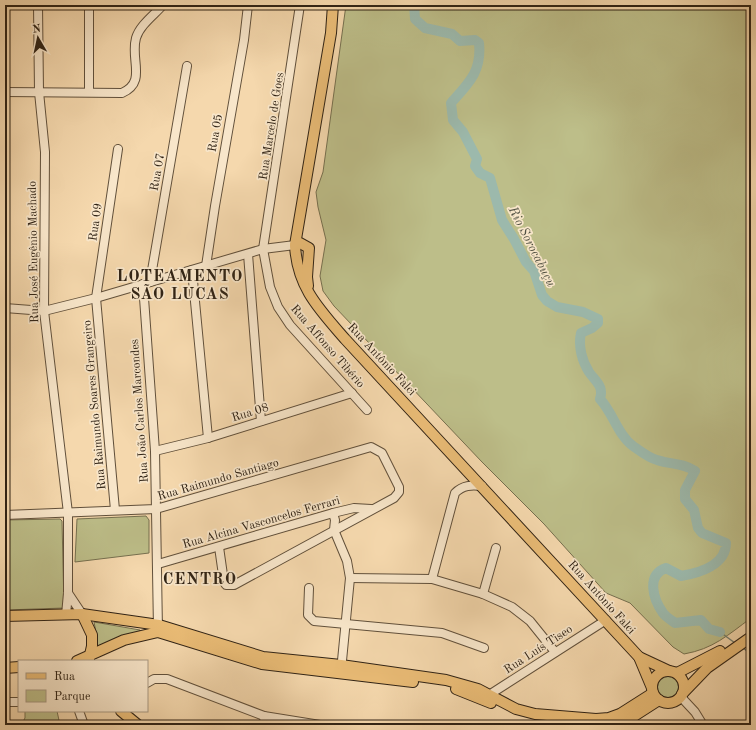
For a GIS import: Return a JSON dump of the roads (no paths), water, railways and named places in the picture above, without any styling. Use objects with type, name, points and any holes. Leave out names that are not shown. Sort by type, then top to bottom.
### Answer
[{"type":"main road","name":"Rua Antônio Falci","points":[[333,5],[331,33],[295,245],[296,258],[304,286],[315,305],[639,657],[655,694]]},
{"type":"main road","points":[[295,245],[300,243],[309,248],[307,276],[315,305]]},
{"type":"main road","points":[[82,614],[92,635],[92,646],[89,658]]},
{"type":"main road","points":[[5,616],[82,614],[158,629],[263,660],[341,669],[440,685],[487,698],[524,712],[569,718],[596,719],[610,723],[631,718],[655,694]]},
{"type":"main road","points":[[89,658],[124,640],[158,629]]},
{"type":"main road","points":[[751,629],[716,654],[673,672],[659,674],[652,683],[655,694],[670,703],[681,695],[707,668],[751,637]]},
{"type":"main road","name":"Rua Antônio Falci","points":[[639,657],[673,672]]},
{"type":"main road","points":[[5,668],[18,667]]},
{"type":"main road","points":[[673,672],[684,683],[681,695]]},
{"type":"main road","points":[[610,723],[620,714],[655,694]]},
{"type":"main road","points":[[487,698],[527,719],[581,725]]},
{"type":"main road","points":[[122,712],[138,725]]},
{"type":"main road","points":[[131,712],[147,725]]},
{"type":"street","name":"Rua José Eugênio Machado","points":[[38,5],[39,92],[45,152],[44,311],[68,513],[68,593],[66,615]]},
{"type":"street","points":[[89,5],[89,92]]},
{"type":"street","points":[[5,92],[122,93],[132,89],[136,82],[134,49],[136,38],[141,29],[163,5]]},
{"type":"street","name":"Rua 05","points":[[206,266],[214,206],[244,40],[248,5]]},
{"type":"street","name":"Rua Marcelo de Goes","points":[[263,249],[300,5]]},
{"type":"street","name":"Rua 07","points":[[146,283],[187,66]]},
{"type":"street","name":"Rua 09","points":[[96,298],[118,149]]},
{"type":"street","points":[[5,308],[44,311],[96,298],[263,249],[295,245]]},
{"type":"street","name":"Rua Affonso Tibério","points":[[263,249],[270,287],[278,307],[290,325],[367,410]]},
{"type":"street","points":[[248,254],[261,421]]},
{"type":"street","points":[[192,270],[208,438]]},
{"type":"street","name":"Rua João Carlos Marcondes","points":[[146,283],[155,451],[158,629]]},
{"type":"street","name":"Rua Raimundo Soares Grangeiro","points":[[96,298],[115,510]]},
{"type":"street","name":"Rua 08","points":[[155,451],[208,438],[352,393]]},
{"type":"street","name":"Rua Raimundo Santiago","points":[[5,515],[156,509],[371,447],[382,453],[398,483],[399,492],[394,498],[370,509]]},
{"type":"street","points":[[432,579],[455,493],[466,486],[482,486]]},
{"type":"street","name":"Rua Alcina Vasconcelos Ferrari","points":[[158,564],[332,513],[354,508],[370,509]]},
{"type":"street","points":[[219,546],[224,582],[229,586],[234,585],[370,509]]},
{"type":"street","points":[[332,513],[335,520],[334,530],[347,561],[350,578],[341,669]]},
{"type":"street","points":[[483,594],[496,548]]},
{"type":"street","points":[[350,578],[432,579],[483,594],[512,607],[530,621],[555,652]]},
{"type":"street","points":[[309,588],[308,615],[310,619],[314,621],[442,633],[484,648]]},
{"type":"street","points":[[68,593],[82,614]]},
{"type":"street","name":"Rua Luís Tiseo","points":[[487,698],[606,620]]},
{"type":"street","points":[[148,683],[154,679],[168,679],[264,716],[320,725]]},
{"type":"street","points":[[681,695],[695,712],[703,725]]},
{"type":"street","points":[[5,702],[18,702]]},
{"type":"street","points":[[79,712],[84,725]]},
{"type":"street","points":[[264,716],[265,725]]},
{"type":"street","points":[[623,725],[631,718]]},
{"type":"waterway","name":"Rio Sorocabuçu","points":[[414,5],[415,19],[425,28],[452,34],[460,41],[475,40],[479,43],[478,61],[473,76],[469,83],[451,103],[453,120],[463,132],[477,159],[475,166],[480,173],[490,178],[502,220],[526,262],[534,271],[542,295],[547,301],[557,307],[583,312],[598,319],[598,323],[592,328],[581,333],[580,343],[584,363],[600,387],[600,399],[609,411],[623,436],[633,446],[654,459],[685,466],[695,471],[685,490],[685,499],[694,510],[698,528],[702,533],[726,543],[725,551],[717,562],[696,573],[681,576],[666,568],[660,571],[656,576],[653,588],[659,607],[664,614],[675,623],[701,620],[709,629],[720,632]]},
{"type":"waterway","name":"Rio Sorocabuçu","points":[[720,632],[735,643]]},
{"type":"waterway","name":"Rio Sorocabuçu","points":[[743,648],[751,654]]},
{"type":"district","name":"LOTEAMENTO SÃO LUCAS","points":[[180,284]]},
{"type":"district","name":"CENTRO","points":[[200,578]]}]
